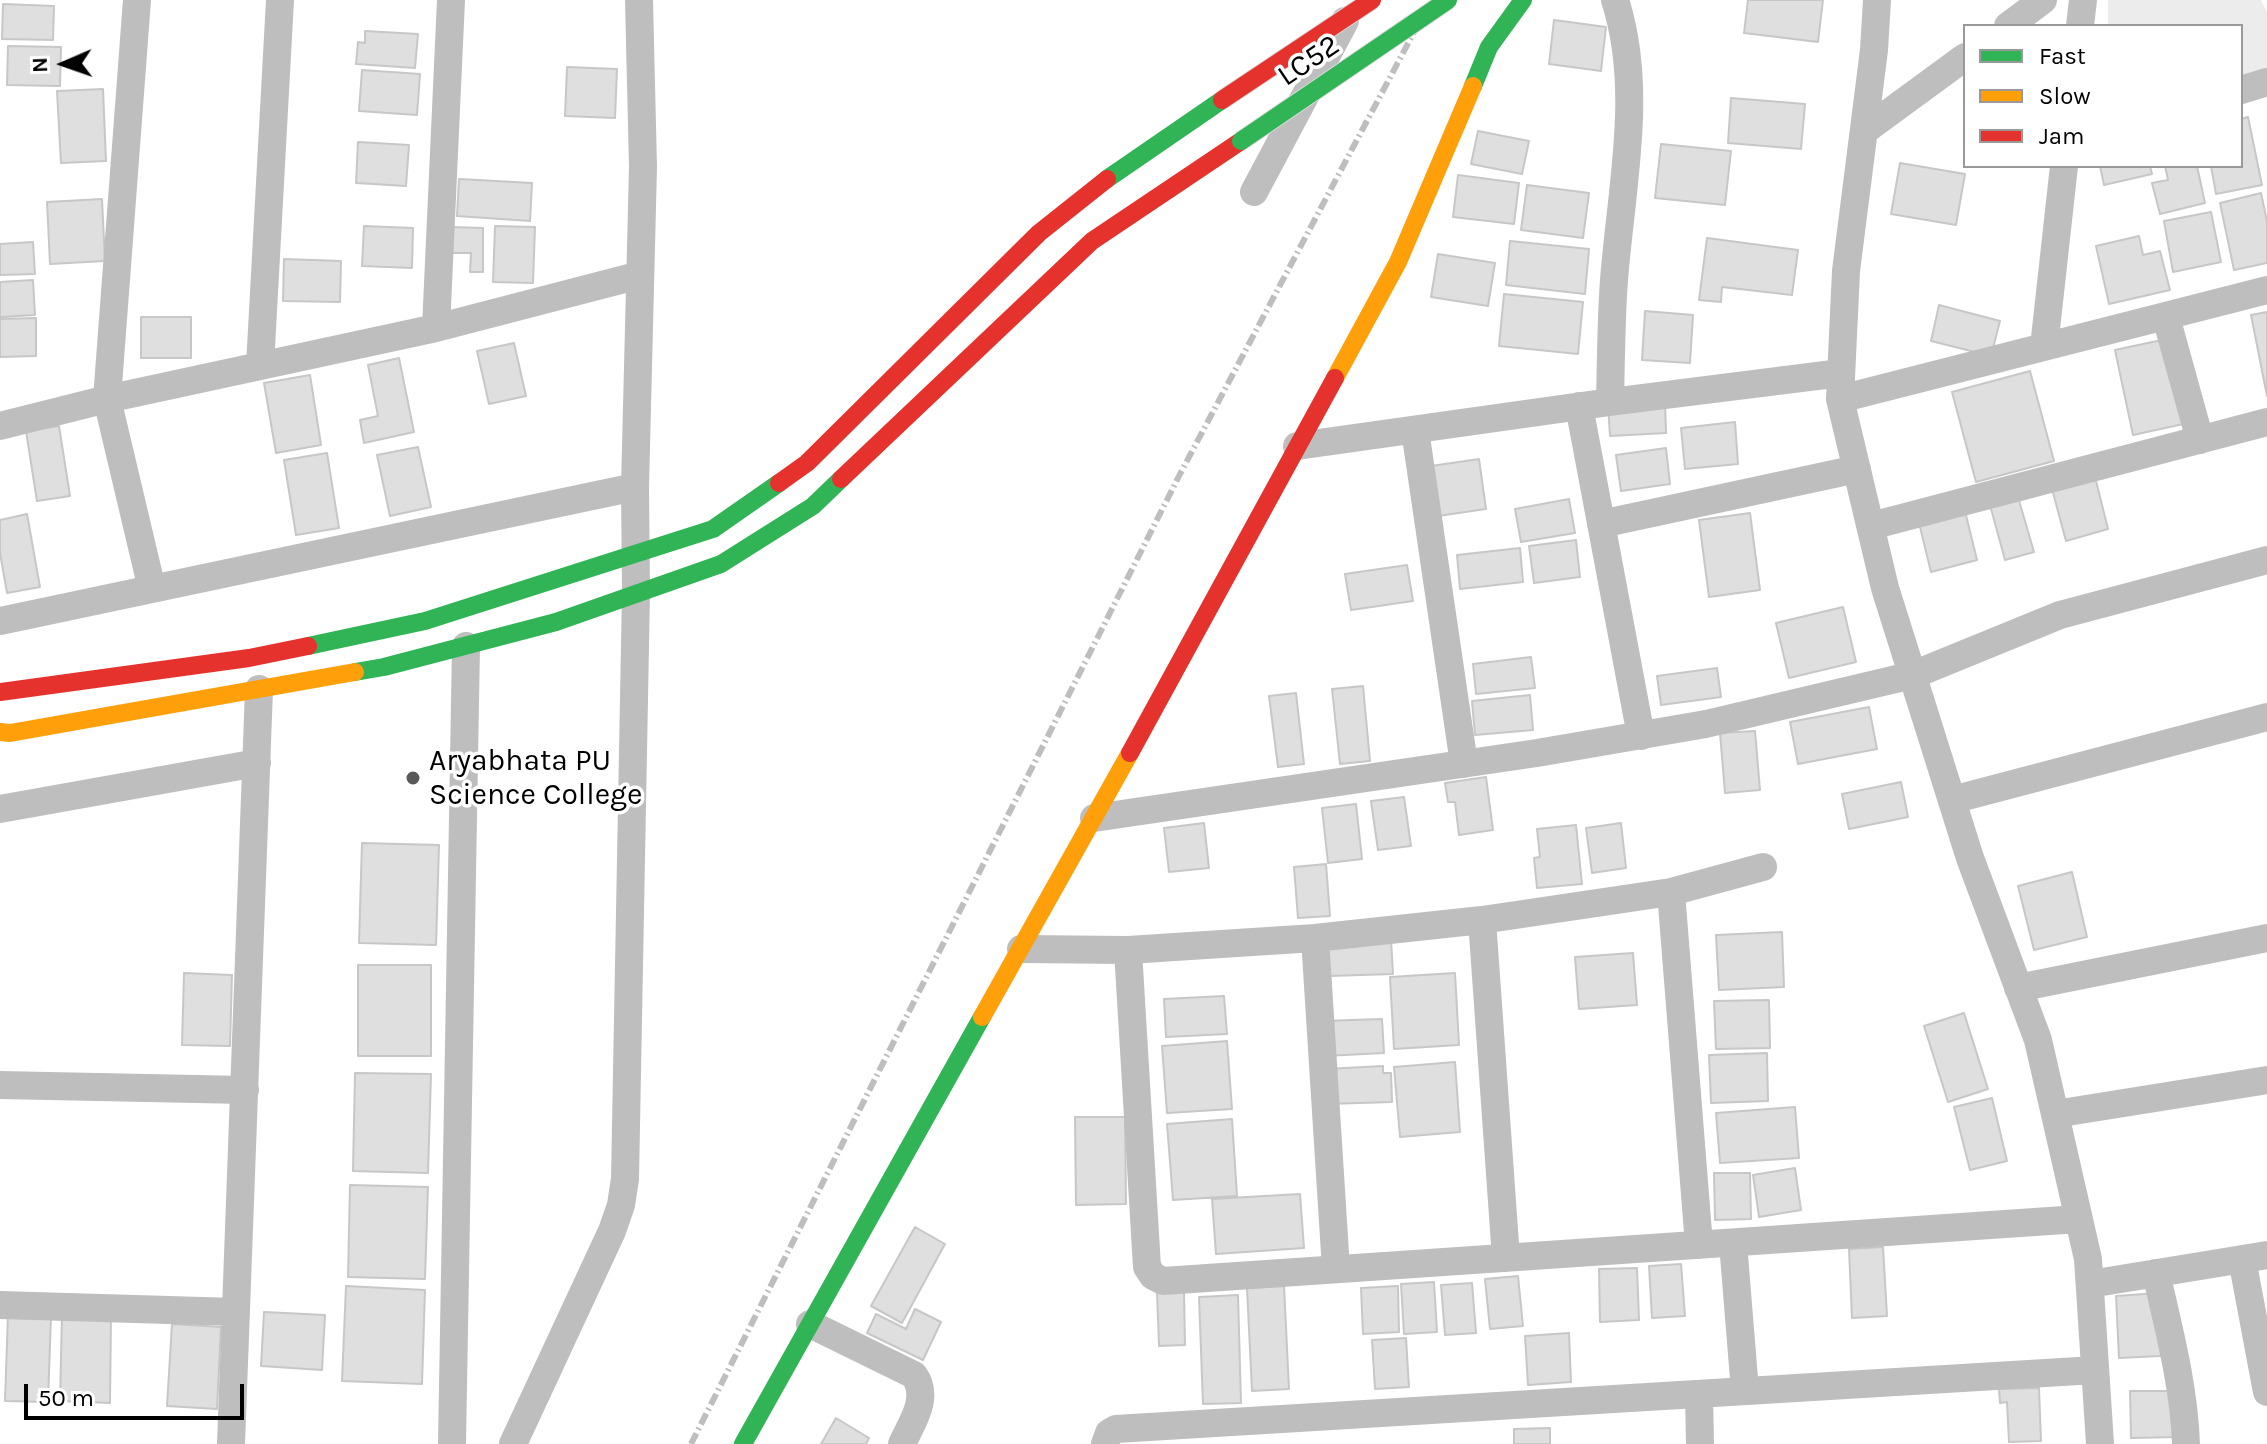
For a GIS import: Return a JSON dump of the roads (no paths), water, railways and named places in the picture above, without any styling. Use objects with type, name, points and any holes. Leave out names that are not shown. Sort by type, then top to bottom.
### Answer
[{"type":"main road","name":"LC52","points":[[0,692],[249,658],[410,624],[713,529],[807,463],[1039,233],[1090,190],[1372,0]]},
{"type":"main road","name":"LC52","points":[[0,732],[10,733],[384,667],[556,622],[721,564],[813,506],[1092,241],[1448,0]]},
{"type":"main road","points":[[743,1444],[1094,818],[1398,262],[1489,47],[1523,0]]},
{"type":"street","points":[[137,0],[107,399],[152,589]]},
{"type":"street","points":[[260,366],[280,0]]},
{"type":"street","points":[[436,328],[451,0]]},
{"type":"street","points":[[513,1444],[612,1231],[621,1205],[625,1179],[643,167],[639,0]]},
{"type":"street","points":[[1254,192],[1358,0]]},
{"type":"street","points":[[1610,402],[1614,283],[1630,104],[1624,28],[1615,0]]},
{"type":"street","points":[[1877,0],[1874,50],[1846,271],[1841,386],[1885,588],[1970,858],[2038,1040],[2088,1259],[2100,1444]]},
{"type":"street","points":[[2011,24],[2043,0]]},
{"type":"street","points":[[2080,24],[2083,0]]},
{"type":"street","points":[[1864,131],[1963,58]]},
{"type":"street","points":[[2243,89],[2267,82]]},
{"type":"street","points":[[2044,347],[2064,168]]},
{"type":"street","points":[[0,426],[107,399],[436,328],[640,275]]},
{"type":"street","points":[[1297,446],[1610,402],[1841,386],[2044,347],[2267,290]]},
{"type":"street","points":[[2166,317],[2200,440]]},
{"type":"street","points":[[1579,406],[1641,736]]},
{"type":"street","points":[[1871,526],[2267,422]]},
{"type":"street","points":[[1415,430],[1464,764]]},
{"type":"street","points":[[1601,524],[1857,469]]},
{"type":"street","points":[[0,621],[635,487]]},
{"type":"street","points":[[1094,818],[1464,764],[1706,724],[1913,675],[2060,615],[2267,560]]},
{"type":"street","points":[[452,1444],[466,646]]},
{"type":"street","points":[[231,1444],[259,689]]},
{"type":"street","points":[[1952,800],[2267,717]]},
{"type":"street","points":[[0,809],[257,763]]},
{"type":"street","points":[[1021,949],[1128,950],[1315,938],[1482,920],[1671,892],[1763,867]]},
{"type":"street","points":[[1671,892],[1699,1245]]},
{"type":"street","points":[[1482,920],[1506,1258]]},
{"type":"street","points":[[1315,938],[1336,1269]]},
{"type":"street","points":[[2018,988],[2267,938]]},
{"type":"street","points":[[1128,950],[1147,1267],[1153,1276],[1163,1281],[2079,1219]]},
{"type":"street","points":[[2055,1114],[2267,1080]]},
{"type":"street","points":[[0,1085],[245,1090]]},
{"type":"street","points":[[1733,1243],[1745,1391]]},
{"type":"street","points":[[2090,1284],[2255,1257],[2267,1392]]},
{"type":"street","points":[[2156,1273],[2176,1360],[2186,1444]]},
{"type":"street","points":[[0,1305],[236,1312]]},
{"type":"street","points":[[810,1324],[914,1375],[921,1391],[921,1403],[902,1444]]},
{"type":"street","points":[[1105,1444],[1109,1433],[1116,1429],[2095,1370]]},
{"type":"street","points":[[1699,1394],[1700,1444]]},
{"type":"railway","points":[[691,1444],[1179,476],[1431,0]]},
{"type":"place","name":"Aryabhata PU Science College","points":[[413,778]]}]
